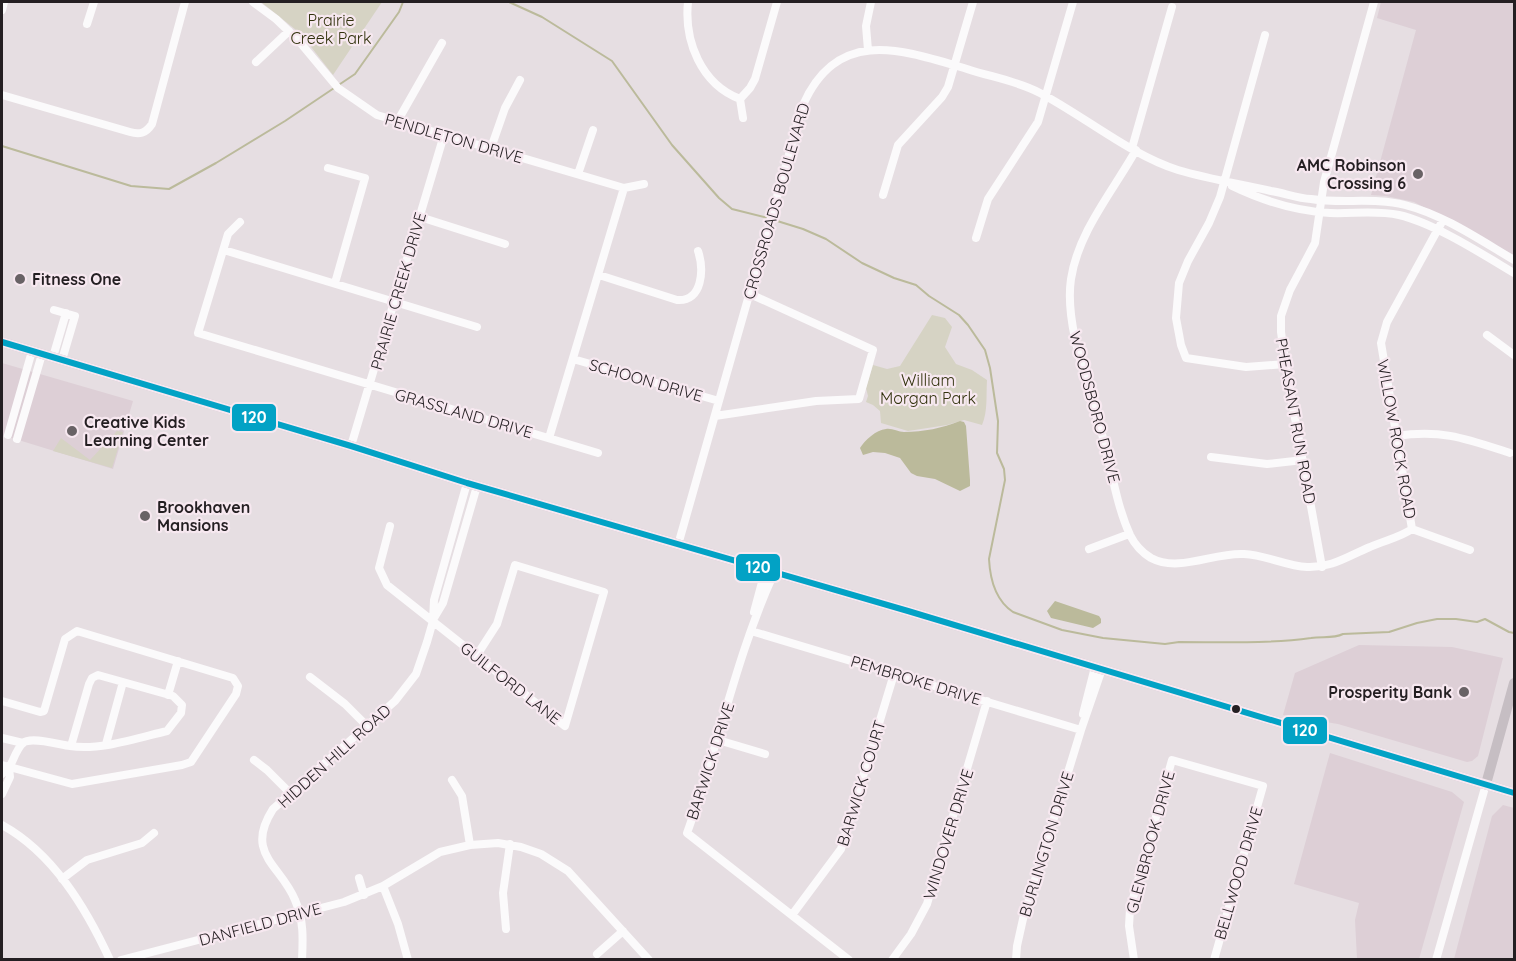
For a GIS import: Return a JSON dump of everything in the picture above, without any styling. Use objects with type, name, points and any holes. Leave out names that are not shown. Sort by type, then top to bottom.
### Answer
[{"type":"main road","points":[[2,342],[472,484],[1515,793]]},
{"type":"main road","points":[[1486,784],[1515,683]]},
{"type":"street","points":[[2,10],[4,2]]},
{"type":"street","points":[[87,24],[94,2]]},
{"type":"street","points":[[2,95],[136,134],[145,132],[152,124],[185,2]]},
{"type":"street","name":"PENDLETON DRIVE","points":[[253,2],[289,31],[335,86],[377,115],[624,188]]},
{"type":"street","points":[[688,2],[689,33],[700,64],[706,75],[721,90],[740,99]]},
{"type":"street","points":[[740,99],[755,79],[777,2]]},
{"type":"street","points":[[868,50],[866,26],[871,2]]},
{"type":"street","points":[[882,195],[898,146],[942,97],[950,81],[973,2]]},
{"type":"street","points":[[976,238],[988,199],[1036,128],[1073,2]]},
{"type":"street","name":"PHEASANT RUN ROAD","points":[[1322,567],[1285,364],[1281,316],[1290,290],[1315,243],[1324,182],[1374,2]]},
{"type":"street","name":"WOODSBORO DRIVE","points":[[1172,8],[1134,149],[1082,242],[1073,268],[1070,293],[1074,331],[1130,534],[1141,551],[1163,563],[1231,554],[1260,556],[1298,566],[1322,567]]},
{"type":"street","points":[[256,62],[289,31]]},
{"type":"street","points":[[1265,35],[1224,182],[1209,223],[1179,283],[1176,318],[1186,358],[1255,367],[1285,364]]},
{"type":"street","points":[[397,122],[442,43]]},
{"type":"street","name":"CROSSROADS BOULEVARD","points":[[678,545],[801,112],[811,88],[824,72],[838,61],[868,50],[889,49],[908,52],[1015,83],[1046,96],[1134,149],[1167,166],[1224,182],[1322,200],[1389,202],[1416,207],[1515,260]]},
{"type":"street","points":[[491,148],[505,108],[520,80]]},
{"type":"street","points":[[740,99],[743,118]]},
{"type":"street","points":[[578,174],[593,130]]},
{"type":"street","name":"PRAIRIE CREEK DRIVE","points":[[351,446],[444,135]]},
{"type":"street","points":[[328,168],[365,178],[335,283]]},
{"type":"street","name":"CROSSROADS BOULEVARD","points":[[1224,182],[1274,203],[1320,212],[1382,212],[1407,217],[1437,230],[1515,273]]},
{"type":"street","points":[[624,188],[644,184]]},
{"type":"street","name":"GRASSLAND DRIVE","points":[[224,250],[198,333],[549,438],[624,188]]},
{"type":"street","points":[[420,217],[505,244]]},
{"type":"street","name":"WILLOW ROCK ROAD","points":[[1412,529],[1382,356],[1383,336],[1387,322],[1443,220]]},
{"type":"street","points":[[240,222],[228,234],[224,250],[477,327]]},
{"type":"street","points":[[598,275],[677,300],[685,300],[692,296],[697,288],[702,270],[698,251]]},
{"type":"street","points":[[715,416],[816,401],[859,399],[873,350],[750,294]]},
{"type":"street","points":[[8,435],[47,356],[75,316],[54,310]]},
{"type":"street","points":[[1487,335],[1515,355]]},
{"type":"street","points":[[17,439],[47,356]]},
{"type":"street","name":"SCHOON DRIVE","points":[[573,358],[719,401]]},
{"type":"street","points":[[1396,436],[1420,433],[1449,434],[1510,453]]},
{"type":"street","points":[[549,438],[598,453]]},
{"type":"street","points":[[1211,457],[1267,464],[1303,460]]},
{"type":"street","name":"HIDDEN HILL ROAD","points":[[302,960],[303,936],[300,914],[289,888],[269,863],[263,844],[269,816],[290,793],[395,701],[410,683],[421,661],[433,621],[443,603],[472,484]]},
{"type":"street","name":"GUILFORD LANE","points":[[390,526],[379,568],[387,585],[566,726],[604,592],[515,565],[496,624],[477,655]]},
{"type":"street","points":[[1322,567],[1403,536],[1412,529],[1470,550]]},
{"type":"street","points":[[1089,549],[1130,534]]},
{"type":"street","name":"BARWICK DRIVE","points":[[770,572],[703,790],[687,833],[849,960]]},
{"type":"street","points":[[2,701],[40,712],[44,711],[65,639],[77,631],[233,678],[238,686],[236,694],[191,762],[72,784],[5,766]]},
{"type":"street","name":"PEMBROKE DRIVE","points":[[751,631],[1081,730]]},
{"type":"street","points":[[168,695],[178,661]]},
{"type":"street","name":"BURLINGTON DRIVE","points":[[1016,960],[1020,931],[1098,668]]},
{"type":"street","name":"BARWICK COURT","points":[[792,915],[841,849],[894,674]]},
{"type":"street","points":[[2,774],[5,766],[23,743],[28,741],[50,742],[71,746],[88,747],[167,731],[181,713],[182,705],[179,700],[168,695],[98,675],[92,678],[71,746]]},
{"type":"street","points":[[310,677],[345,704],[367,726]]},
{"type":"street","points":[[106,744],[123,682]]},
{"type":"street","name":"WINDOVER DRIVE","points":[[892,960],[911,934],[927,904],[987,701]]},
{"type":"street","points":[[2,738],[6,737],[23,743]]},
{"type":"street","points":[[718,740],[765,754]]},
{"type":"street","points":[[254,760],[290,793]]},
{"type":"street","name":"BELLWOOD DRIVE","points":[[1172,760],[1263,786],[1214,960]]},
{"type":"street","name":"GLENBROOK DRIVE","points":[[1134,960],[1129,926],[1130,909],[1172,760]]},
{"type":"street","points":[[2,794],[10,777],[5,766]]},
{"type":"street","points":[[452,780],[462,796],[470,845]]},
{"type":"street","points":[[1436,960],[1486,784]]},
{"type":"street","points":[[2,825],[31,846],[62,879],[96,931],[110,960]]},
{"type":"street","points":[[62,879],[87,860],[141,843],[153,833]]},
{"type":"street","points":[[506,929],[503,893],[510,844]]},
{"type":"street","name":"DANFIELD DRIVE","points":[[121,960],[300,914],[364,895],[440,852],[470,845],[510,844],[540,854],[568,871],[649,960]]},
{"type":"street","points":[[358,878],[364,895]]},
{"type":"street","points":[[383,886],[398,924],[408,960]]},
{"type":"street","points":[[597,954],[623,931]]},
{"type":"shaded area","points":[[1381,2],[1514,2],[1514,255],[1414,202],[1371,195],[1416,30],[1377,18]]},
{"type":"shaded area","points":[[2,363],[133,401],[113,469],[2,435]]},
{"type":"shaded area","points":[[960,421],[966,426],[970,486],[960,491],[935,479],[911,473],[900,458],[873,452],[863,455],[860,448],[878,431],[890,429],[904,432],[919,431],[940,428]]},
{"type":"shaded area","points":[[1055,601],[1099,616],[1101,623],[1093,628],[1051,618],[1047,611]]},
{"type":"shaded area","points":[[1359,645],[1452,647],[1503,658],[1478,756],[1467,762],[1338,724],[1283,715],[1295,673]]},
{"type":"shaded area","points":[[1330,753],[1452,792],[1464,802],[1419,959],[1357,959],[1355,920],[1359,903],[1294,884]]},
{"type":"shaded area","points":[[1503,805],[1514,808],[1514,959],[1454,959],[1492,816]]},
{"type":"green space","name":"Prairie Creek Park","points":[[261,2],[382,2],[333,75],[301,34]]},
{"type":"green space","name":"William Morgan Park","points":[[932,315],[945,318],[952,327],[945,347],[956,364],[972,370],[987,380],[986,409],[982,425],[964,420],[908,431],[881,423],[880,411],[866,402],[868,396],[866,388],[873,365],[887,369],[900,366]]},
{"type":"green space","points":[[117,431],[123,432],[112,468],[53,451],[61,438],[90,460]]},
{"type":"waterway","points":[[2,146],[131,186],[169,189],[285,121],[355,74],[399,12],[403,2]]},
{"type":"waterway","points":[[509,2],[542,17],[612,61],[672,145],[719,198],[732,209],[768,218]]},
{"type":"waterway","points":[[774,220],[826,239],[862,263],[894,278],[916,285],[959,315],[985,350],[998,421],[997,453],[1004,469],[1005,480],[989,559],[992,581],[998,595],[1013,612],[1062,630],[1103,638],[1165,644],[1278,641],[1389,632],[1437,619],[1477,622],[1485,619],[1514,633]]},
{"type":"transit line","name":"120","points":[[2,342],[467,483],[908,611],[1514,793]]},
{"type":"place","name":"AMC Robinson Crossing 6","points":[[1418,174]]},
{"type":"place","name":"Fitness One","points":[[20,279]]},
{"type":"place","name":"Creative Kids Learning Center","points":[[72,431]]},
{"type":"place","name":"Brookhaven Mansions","points":[[145,516]]},
{"type":"place","name":"Prosperity Bank","points":[[1464,692]]}]
